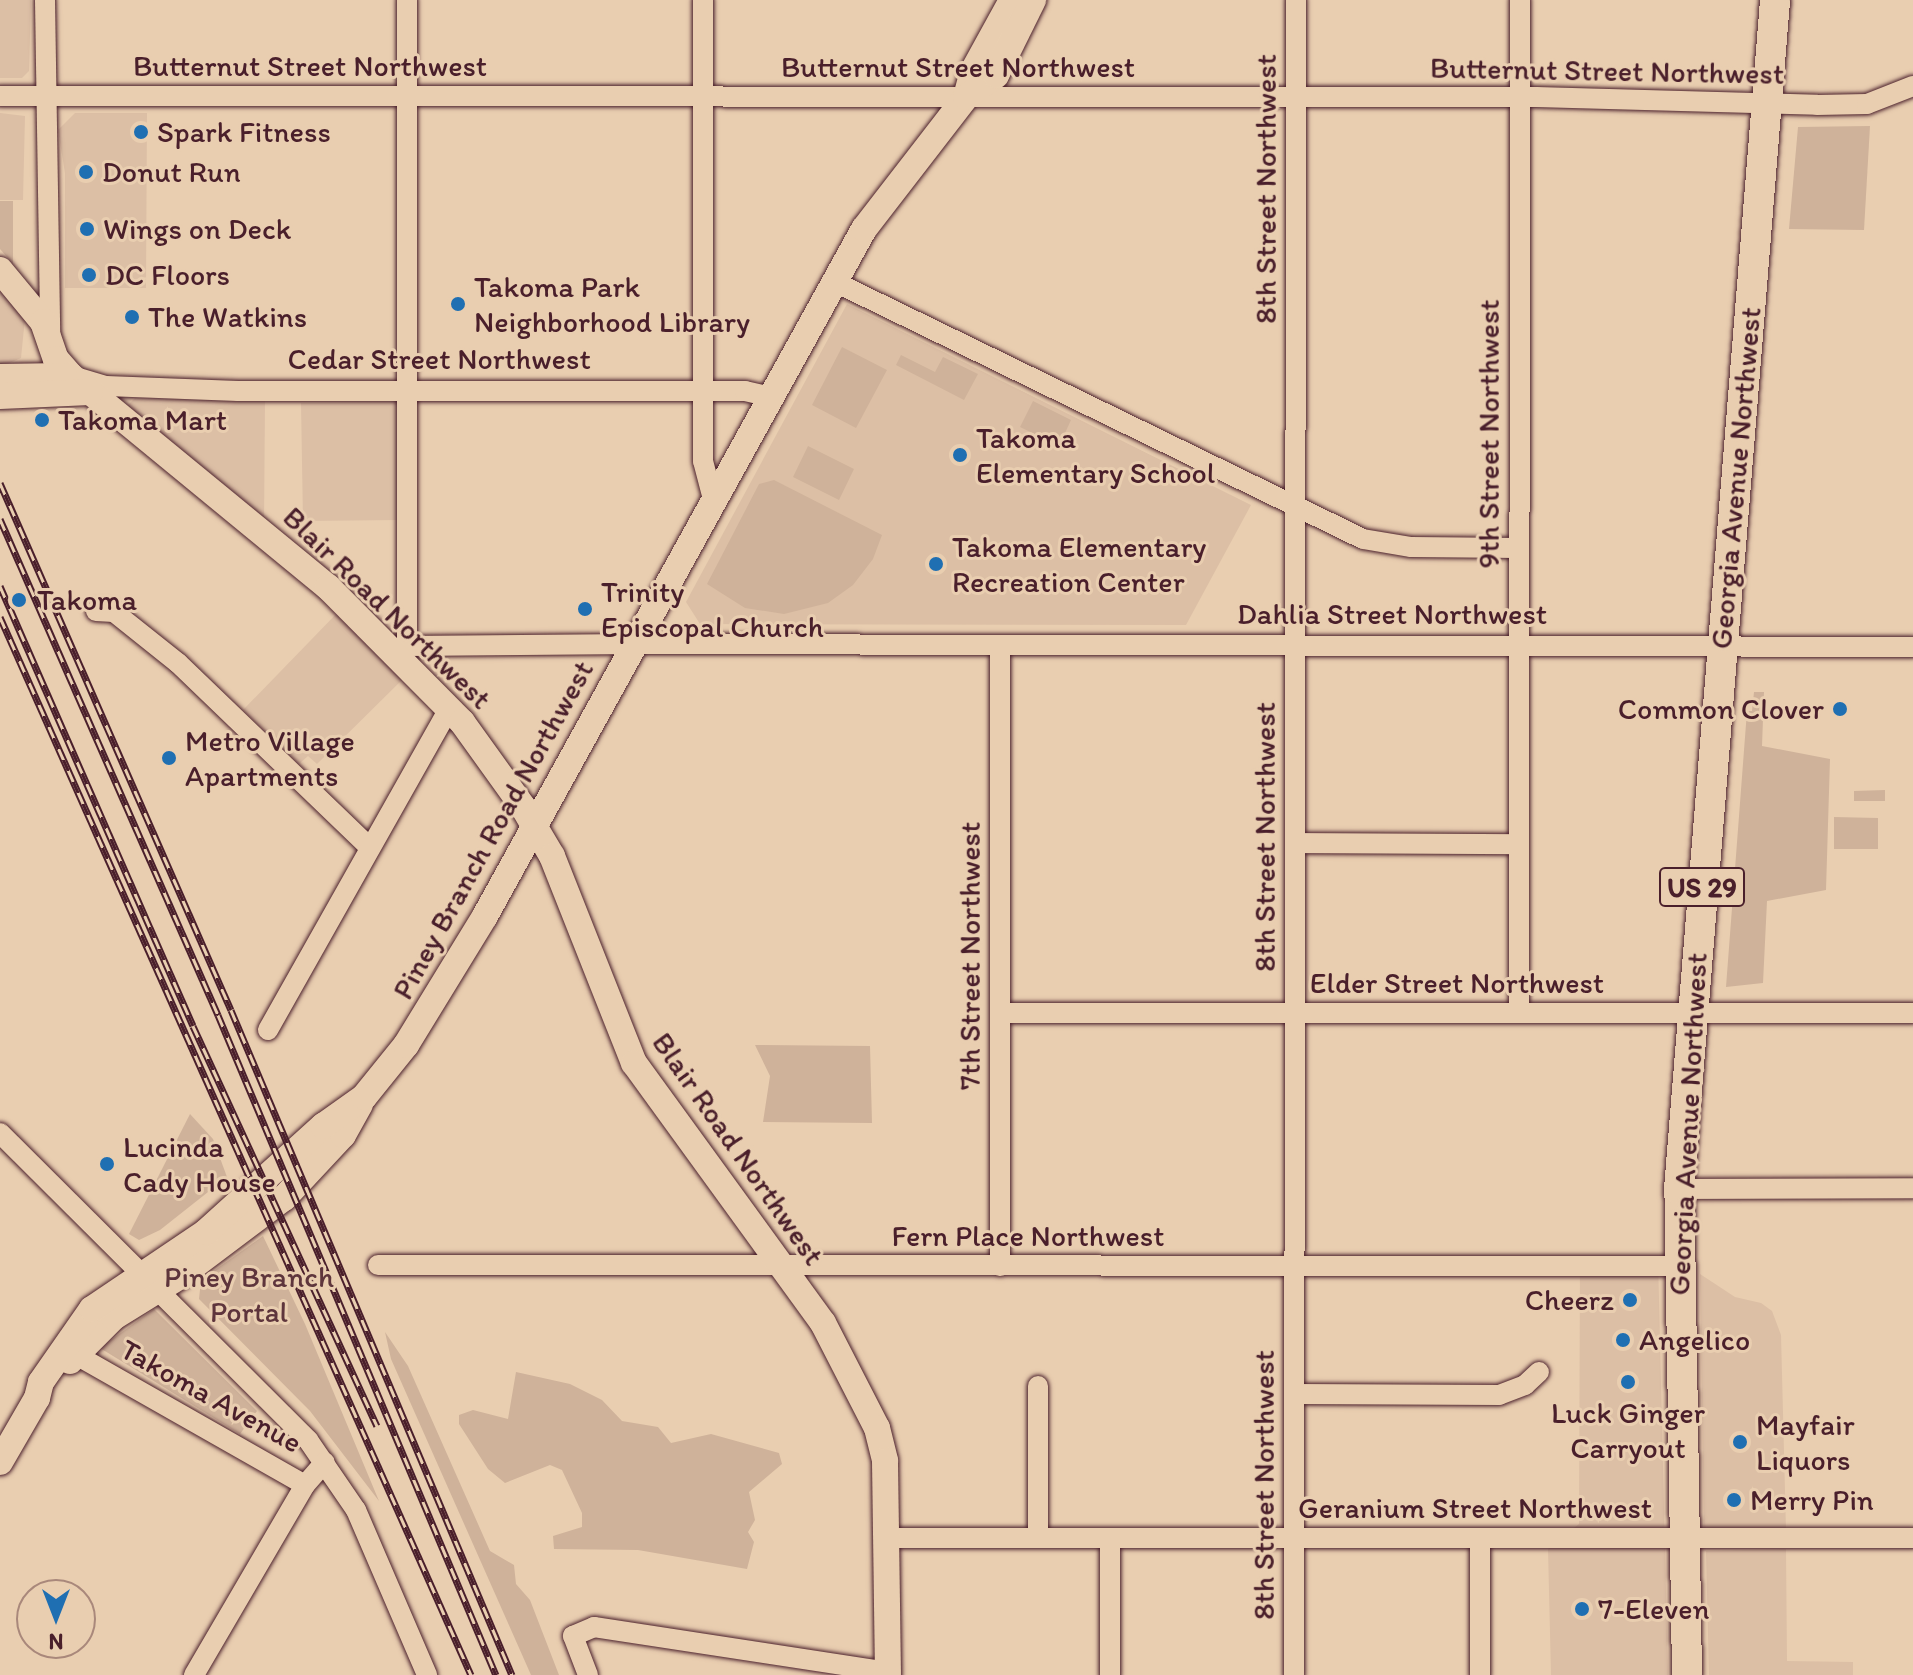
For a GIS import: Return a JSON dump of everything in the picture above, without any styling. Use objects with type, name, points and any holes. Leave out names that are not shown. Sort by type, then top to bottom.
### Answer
[{"type":"highway","name":"Georgia Avenue Northwest","points":[[1687,1675],[1679,1189],[1775,0]]},
{"type":"main road","name":"Piney Branch Road Northwest","points":[[966,97],[973,71],[1012,0]]},
{"type":"main road","name":"Piney Branch Road Northwest","points":[[0,1462],[92,1309],[150,1283],[312,1136],[364,1097],[421,1023],[885,197],[966,97],[996,75],[1033,0]]},
{"type":"main road","points":[[0,270],[50,338],[56,359],[89,384]]},
{"type":"main road","name":"Cedar Street Northwest","points":[[0,377],[89,384]]},
{"type":"main road","name":"Cedar Street Northwest","points":[[0,396],[89,384]]},
{"type":"main road","name":"Blair Road Northwest","points":[[89,384],[401,650],[487,753],[534,824],[552,856],[634,1063],[829,1334],[877,1428],[885,1461],[888,1674]]},
{"type":"street","points":[[45,0],[50,338]]},
{"type":"street","points":[[401,650],[407,384],[407,0]]},
{"type":"street","points":[[703,0],[703,461],[714,503]]},
{"type":"street","name":"8th Street Northwest","points":[[1294,1675],[1296,0]]},
{"type":"street","name":"9th Street Northwest","points":[[1519,1012],[1520,0]]},
{"type":"street","name":"Butternut Street Northwest","points":[[0,96],[1520,97],[1867,104],[1913,86]]},
{"type":"street","points":[[835,282],[1296,510],[1378,543],[1519,548]]},
{"type":"street","name":"Cedar Street Northwest","points":[[89,384],[407,384],[703,391],[772,397]]},
{"type":"street","points":[[96,611],[114,612],[178,663],[369,847]]},
{"type":"street","name":"Dahlia Street Northwest","points":[[401,650],[635,644],[1913,647]]},
{"type":"street","name":"7th Street Northwest","points":[[1000,645],[1000,1266]]},
{"type":"street","points":[[268,1030],[449,709]]},
{"type":"street","points":[[1296,843],[1518,844]]},
{"type":"street","name":"Elder Street Northwest","points":[[1000,1013],[1913,1013]]},
{"type":"street","points":[[0,1133],[325,1462]]},
{"type":"street","points":[[1679,1189],[1913,1188]]},
{"type":"street","name":"Fern Place Northwest","points":[[378,1265],[1678,1266]]},
{"type":"street","name":"Takoma Avenue","points":[[68,1351],[305,1485],[325,1462],[356,1510],[427,1675]]},
{"type":"street","points":[[1295,1394],[1499,1395],[1517,1389],[1539,1372]]},
{"type":"street","points":[[1038,1386],[1038,1538]]},
{"type":"street","points":[[194,1675],[305,1485]]},
{"type":"street","name":"Geranium Street Northwest","points":[[885,1538],[1913,1538]]},
{"type":"street","points":[[1110,1538],[1110,1675]]},
{"type":"street","points":[[1480,1538],[1480,1675]]},
{"type":"street","points":[[588,1675],[573,1636],[594,1627],[888,1674]]},
{"type":"shaded area","points":[[0,0],[31,0],[29,71],[22,78],[0,78]]},
{"type":"shaded area","points":[[0,113],[25,116],[23,200],[0,200]]},
{"type":"shaded area","points":[[75,113],[147,113],[146,288],[65,288],[65,173],[58,130]]},
{"type":"shaded area","points":[[0,280],[25,318],[21,358],[0,367]]},
{"type":"shaded area","name":"Takoma Elementary School","points":[[847,304],[1251,505],[1186,625],[700,624],[686,602]]},
{"type":"shaded area","points":[[135,398],[265,401],[264,527],[129,414],[128,405]]},
{"type":"shaded area","points":[[397,402],[398,520],[303,521],[301,403]]},
{"type":"shaded area","points":[[341,609],[407,675],[317,764],[308,756],[299,764],[243,710]]},
{"type":"shaded area","points":[[1580,1258],[1658,1259],[1668,1675],[1551,1675],[1548,1549],[1579,1524]]},
{"type":"shaded area","points":[[1700,1274],[1735,1297],[1761,1303],[1772,1311],[1781,1335],[1786,1530],[1704,1528]]},
{"type":"shaded area","points":[[1786,1549],[1787,1661],[1853,1662],[1853,1675],[1709,1675],[1706,1551]]},
{"type":"green space","points":[[1870,126],[1864,230],[1789,229],[1798,127]]},
{"type":"green space","points":[[0,201],[13,201],[13,264],[0,249]]},
{"type":"green space","points":[[842,347],[887,370],[856,428],[812,405]]},
{"type":"green space","points":[[901,355],[935,372],[943,357],[978,374],[964,400],[896,365]]},
{"type":"green space","points":[[1033,401],[1071,420],[1059,446],[1020,427]]},
{"type":"green space","points":[[808,446],[854,469],[839,500],[793,477]]},
{"type":"green space","points":[[774,480],[882,535],[873,559],[853,585],[828,603],[784,614],[745,608],[707,584],[759,484]]},
{"type":"green space","points":[[1754,692],[1764,692],[1762,746],[1830,759],[1826,890],[1767,901],[1763,983],[1726,987],[1747,711],[1752,711]]},
{"type":"green space","points":[[1885,790],[1885,801],[1854,801],[1854,791]]},
{"type":"green space","points":[[1834,817],[1878,818],[1878,849],[1834,849]]},
{"type":"green space","points":[[755,1045],[870,1046],[872,1123],[763,1122],[770,1076]]},
{"type":"green space","name":"Piney Branch Portal","points":[[190,1114],[213,1139],[227,1177],[160,1230],[139,1240],[129,1234]]},
{"type":"green space","name":"Piney Branch Portal","points":[[263,1236],[305,1324],[379,1501],[310,1411],[199,1299],[201,1280]]},
{"type":"green space","points":[[154,1309],[257,1411],[240,1434],[100,1348]]},
{"type":"green space","points":[[385,1332],[408,1366],[490,1551],[514,1565],[516,1584],[530,1600],[559,1675],[531,1675],[391,1359]]},
{"type":"green space","points":[[516,1372],[570,1384],[602,1400],[622,1421],[658,1427],[671,1443],[711,1434],[779,1453],[782,1464],[749,1492],[755,1520],[748,1532],[754,1542],[747,1569],[638,1550],[554,1549],[553,1536],[582,1527],[582,1513],[562,1470],[550,1465],[505,1483],[488,1469],[459,1424],[459,1415],[473,1410],[508,1419]]},
{"type":"railway","points":[[0,483],[231,1010],[512,1675]]},
{"type":"railway","points":[[0,519],[218,1015],[496,1675]]},
{"type":"railway","points":[[0,586],[193,1026],[377,1426]]},
{"type":"railway","points":[[0,617],[471,1675]]},
{"type":"place","name":"Spark Fitness","points":[[141,132]]},
{"type":"place","name":"Donut Run","points":[[86,172]]},
{"type":"place","name":"Wings on Deck","points":[[87,229]]},
{"type":"place","name":"DC Floors","points":[[89,275]]},
{"type":"place","name":"Takoma Park Neighborhood Library","points":[[458,304]]},
{"type":"place","name":"The Watkins","points":[[132,317]]},
{"type":"place","name":"Takoma Mart","points":[[42,420]]},
{"type":"place","name":"Takoma Elementary School","points":[[960,455]]},
{"type":"place","name":"Takoma Elementary Recreation Center","points":[[936,564]]},
{"type":"place","name":"Takoma","points":[[19,600]]},
{"type":"place","name":"Trinity Episcopal Church","points":[[585,609]]},
{"type":"place","name":"Common Clover","points":[[1840,709]]},
{"type":"place","name":"Metro Village Apartments","points":[[169,758]]},
{"type":"place","name":"Lucinda Cady House","points":[[107,1164]]},
{"type":"place","name":"Cheerz","points":[[1630,1300]]},
{"type":"place","name":"Angelico","points":[[1623,1340]]},
{"type":"place","name":"Luck Ginger Carryout","points":[[1628,1382]]},
{"type":"place","name":"Mayfair Liquors","points":[[1740,1442]]},
{"type":"place","name":"Merry Pin","points":[[1734,1500]]},
{"type":"place","name":"7-Eleven","points":[[1582,1609]]}]
